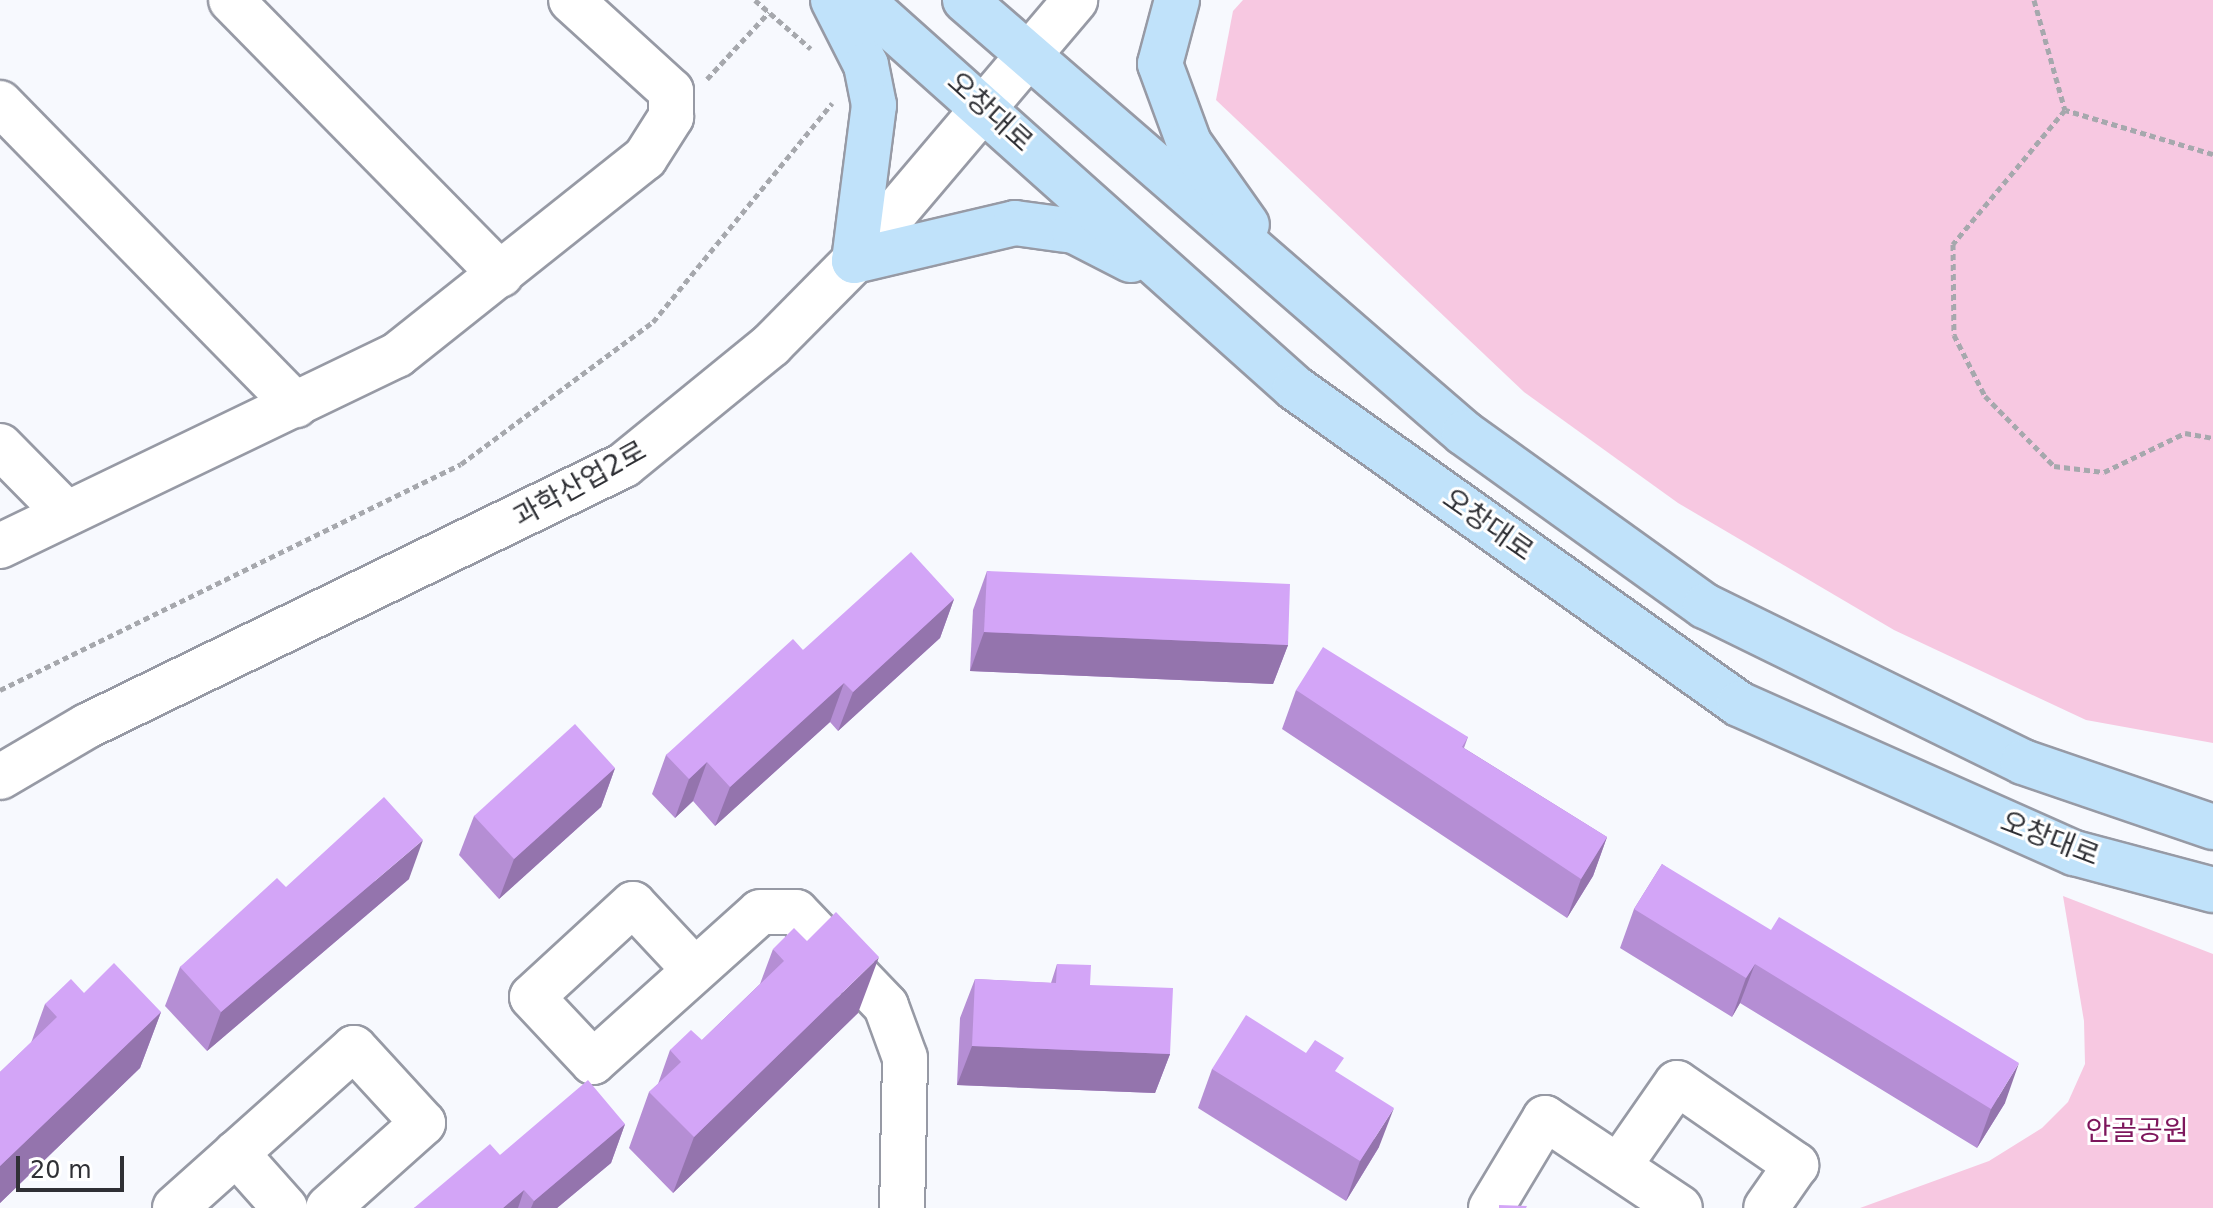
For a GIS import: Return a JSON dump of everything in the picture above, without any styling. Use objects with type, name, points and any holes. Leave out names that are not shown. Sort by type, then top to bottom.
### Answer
[{"type":"main road","points":[[833,0],[866,65],[874,105],[854,261],[1015,223],[1074,231],[1183,287]]},
{"type":"main road","name":"오창대로","points":[[861,0],[983,105],[1295,388],[1739,704],[2074,853],[2213,890]]},
{"type":"main road","name":"오창대로","points":[[965,0],[1464,433],[1705,606],[2023,762],[2213,827]]},
{"type":"main road","points":[[1177,0],[1160,64],[1189,143],[1285,280]]},
{"type":"street","points":[[231,0],[501,275]]},
{"type":"street","points":[[0,546],[65,512],[397,355],[645,158],[671,117],[671,91],[571,0]]},
{"type":"street","name":"과학산업2로","points":[[0,777],[87,726],[624,465],[771,345],[854,261],[1025,55],[1075,0]]},
{"type":"street","points":[[0,103],[296,405]]},
{"type":"street","points":[[0,446],[65,512]]},
{"type":"street","points":[[692,967],[760,912],[796,912],[886,1006],[905,1058],[902,1208]]},
{"type":"street","points":[[175,1208],[354,1048],[423,1123],[328,1208]]},
{"type":"street","points":[[1619,1166],[1677,1083],[1796,1165],[1766,1208]]},
{"type":"street","points":[[1491,1208],[1545,1118],[1680,1208]]},
{"type":"street","points":[[236,1153],[285,1208]]},
{"type":"path","points":[[755,0],[815,52]]},
{"type":"path","points":[[2034,0],[2065,110]]},
{"type":"path","points":[[671,117],[769,12]]},
{"type":"path","points":[[0,690],[461,464],[653,322],[840,94]]},
{"type":"path","points":[[2065,110],[2213,154]]},
{"type":"path","points":[[2065,110],[1953,244],[1954,335],[1985,396],[2054,466],[2104,472],[2185,433],[2213,438]]},
{"type":"green space","points":[[1243,0],[2213,0],[2213,743],[2086,720],[1894,630],[1678,503],[1524,392],[1216,100],[1233,11]]},
{"type":"green space","name":"안골공원","points":[[2063,896],[2213,954],[2213,1208],[1860,1208],[1989,1161],[2042,1128],[2068,1102],[2085,1064],[2084,1021]]},
{"type":"building","points":[[911,552],[954,599],[853,692],[844,683],[730,787],[707,762],[689,779],[666,755],[793,639],[803,650]]},
{"type":"building","points":[[987,571],[1290,584],[1288,645],[984,632]]},
{"type":"building","points":[[1323,647],[1468,737],[1462,747],[1607,837],[1581,879],[1296,690]]},
{"type":"building","points":[[575,724],[615,768],[514,859],[474,816]]},
{"type":"building","points":[[384,797],[423,840],[221,1012],[180,967],[277,878],[286,887]]},
{"type":"building","points":[[1662,864],[1771,930],[1779,917],[2019,1063],[1991,1109],[1755,964],[1746,978],[1634,909]]},
{"type":"building","points":[[836,912],[879,957],[694,1137],[649,1092],[681,1062],[670,1050],[691,1030],[702,1040],[784,961],[773,949],[794,928],[807,941]]},
{"type":"building","points":[[114,963],[161,1012],[0,1166],[0,1072],[57,1017],[45,1004],[71,979],[84,993]]},
{"type":"building","points":[[1057,964],[1091,965],[1090,985],[1173,988],[1170,1054],[972,1046],[975,979],[1056,983]]},
{"type":"building","points":[[1246,1015],[1306,1053],[1315,1040],[1344,1058],[1335,1071],[1394,1108],[1360,1161],[1212,1069]]},
{"type":"building","points":[[588,1080],[625,1124],[534,1201],[524,1190],[503,1208],[414,1208],[490,1144],[500,1155]]},
{"type":"building","points":[[1499,1205],[1527,1206],[1499,1208]]}]
